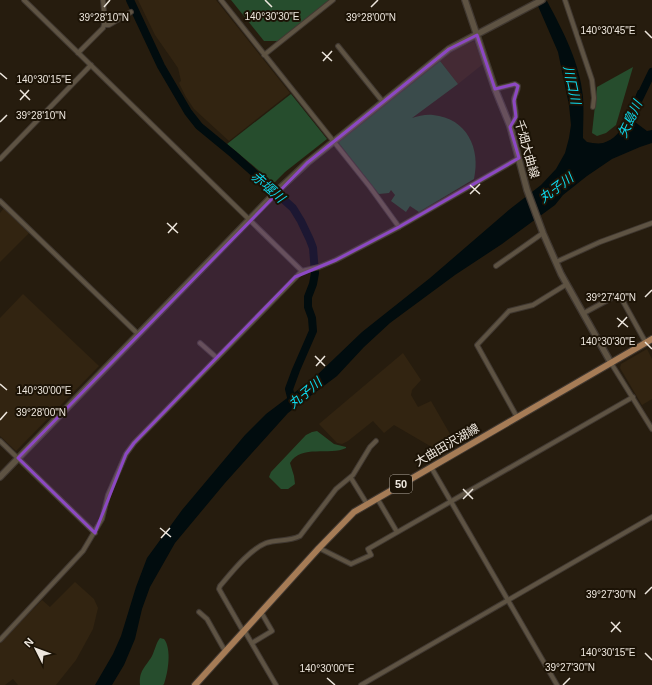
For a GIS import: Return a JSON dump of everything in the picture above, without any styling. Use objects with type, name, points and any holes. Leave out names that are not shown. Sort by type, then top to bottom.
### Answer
[{"type":"main road","name":"大曲田沢湖線","points":[[195,685],[319,548],[354,512],[652,339]]},
{"type":"street","points":[[24,0],[302,271]]},
{"type":"street","points":[[78,53],[103,28],[103,0]]},
{"type":"street","points":[[221,0],[370,187],[399,227]]},
{"type":"street","points":[[264,55],[333,0]]},
{"type":"street","name":"千畑大曲線","points":[[465,0],[495,89],[510,126],[522,175],[543,233],[567,284],[611,363]]},
{"type":"street","points":[[0,477],[250,219],[307,163],[449,49],[542,0]]},
{"type":"street","points":[[565,0],[592,80],[594,98],[593,108]]},
{"type":"street","points":[[104,25],[109,25],[131,12]]},
{"type":"street","points":[[338,46],[383,102]]},
{"type":"street","points":[[0,159],[91,65]]},
{"type":"street","points":[[495,89],[515,84],[518,86],[514,101],[517,113],[510,126]]},
{"type":"street","points":[[0,640],[83,551],[102,519],[108,495],[126,454],[134,443],[302,271],[319,267],[336,260],[399,227],[519,158]]},
{"type":"street","points":[[0,201],[138,334]]},
{"type":"street","points":[[556,262],[600,242],[652,223]]},
{"type":"street","points":[[496,266],[543,233]]},
{"type":"street","points":[[518,417],[477,345],[508,311],[533,305],[567,284]]},
{"type":"street","points":[[584,313],[619,294],[646,343]]},
{"type":"street","points":[[200,343],[216,358]]},
{"type":"street","points":[[611,363],[634,397],[652,429]]},
{"type":"street","points":[[319,548],[351,564],[371,555],[368,549],[634,397]]},
{"type":"street","points":[[0,441],[95,533]]},
{"type":"street","points":[[276,685],[219,589],[220,586],[239,564],[267,543],[292,540],[300,536],[336,489],[351,478],[370,446],[376,441]]},
{"type":"street","points":[[431,467],[557,685]]},
{"type":"street","points":[[351,478],[367,504]]},
{"type":"street","points":[[377,498],[397,532]]},
{"type":"street","points":[[360,685],[652,517]]},
{"type":"street","points":[[199,612],[207,619],[225,651]]},
{"type":"street","points":[[252,643],[272,631],[261,612]]},
{"type":"highlighted area","points":[[477,35],[495,89],[515,84],[518,86],[514,101],[516,117],[510,127],[519,158],[399,227],[336,260],[295,277],[134,443],[126,454],[95,533],[18,458],[307,163],[449,49]]},
{"type":"shaded area","points":[[138,0],[216,0],[290,93],[229,141],[194,109],[186,97],[179,83],[181,81],[178,68],[155,35]]},
{"type":"shaded area","points":[[474,41],[483,64],[458,84],[440,61],[450,52]]},
{"type":"shaded area","points":[[4,208],[29,233],[0,262],[0,213]]},
{"type":"shaded area","points":[[23,294],[99,366],[16,451],[0,436],[0,318]]},
{"type":"shaded area","points":[[647,349],[652,359],[652,399],[642,405],[620,368],[621,364]]},
{"type":"shaded area","points":[[403,353],[421,380],[412,390],[411,395],[418,407],[431,401],[450,434],[450,437],[448,438],[455,449],[441,457],[430,446],[394,425],[384,433],[373,421],[348,441],[342,444],[337,443],[319,424]]},
{"type":"shaded area","points":[[75,582],[94,599],[98,608],[93,629],[76,660],[56,685],[18,685],[13,679],[5,685],[0,685],[0,643],[42,600],[50,607]]},
{"type":"green space","points":[[231,0],[330,0],[278,41],[264,41]]},
{"type":"green space","points":[[440,61],[458,84],[412,118],[428,115],[445,117],[455,122],[463,129],[473,146],[476,168],[474,179],[419,212],[410,206],[406,212],[391,201],[395,195],[391,190],[389,193],[379,194],[338,142]]},
{"type":"green space","points":[[633,67],[616,125],[606,133],[597,136],[592,133],[597,87]]},
{"type":"green space","points":[[291,94],[327,139],[285,172],[274,183],[227,144]]},
{"type":"green space","points":[[317,431],[334,444],[346,448],[332,451],[308,452],[295,457],[290,463],[295,484],[288,489],[281,489],[269,477],[271,472],[306,435]]},
{"type":"green space","points":[[160,638],[164,639],[169,655],[167,674],[164,684],[140,685],[140,676],[152,656]]},
{"type":"water","points":[[547,1],[565,36],[575,60],[583,97],[583,138],[587,142],[603,143],[617,135],[626,121],[638,90],[646,91],[638,109],[635,122],[647,131],[652,130],[652,143],[612,159],[587,176],[563,195],[555,205],[502,244],[455,275],[390,323],[364,347],[337,376],[288,413],[225,483],[175,543],[150,587],[142,609],[135,639],[124,665],[112,685],[95,685],[113,654],[121,636],[136,587],[147,558],[182,510],[245,435],[266,414],[315,377],[362,332],[430,278],[510,209],[541,185],[556,169],[565,153],[571,125],[569,105],[558,52],[538,6]]},
{"type":"waterway","name":"赤堰川","points":[[130,0],[161,66],[188,112],[199,126],[233,154],[293,208],[310,240],[313,248],[315,273],[308,297],[308,307],[312,318],[313,331],[289,389],[292,401]]},
{"type":"waterway","name":"矢島川","points":[[638,101],[652,72]]},
{"type":"water label","name":"川口川","points":[[572,85]]},
{"type":"water label","name":"丸子川","points":[[556,188]]},
{"type":"water label","name":"丸子川","points":[[305,393]]}]
